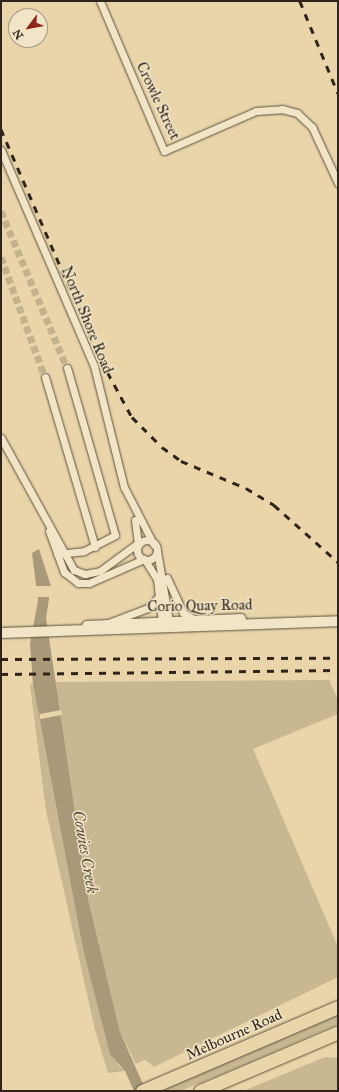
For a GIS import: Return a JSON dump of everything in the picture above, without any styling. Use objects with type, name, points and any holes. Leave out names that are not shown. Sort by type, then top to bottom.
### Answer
[{"type":"highway","name":"Melbourne Road","points":[[144,1090],[338,1007]]},
{"type":"highway","points":[[200,1091],[338,1032]]},
{"type":"main road","name":"Corio Quay Road","points":[[59,630],[107,623],[166,625],[195,619],[338,621]]},
{"type":"main road","name":"Corio Quay Road","points":[[1,629],[59,630],[166,625],[338,621]]},
{"type":"main road","name":"Corio Quay Road","points":[[1,633],[30,630]]},
{"type":"street","name":"Crowle Street","points":[[100,1],[164,151],[265,109],[297,113],[316,134],[338,183]]},
{"type":"street","name":"North Shore Road","points":[[1,150],[94,366],[132,506],[138,543],[144,559],[156,576],[166,625]]},
{"type":"street","points":[[60,554],[95,547],[115,535],[67,368]]},
{"type":"street","points":[[45,377],[95,547]]},
{"type":"street","points":[[1,438],[43,514],[60,554],[66,575],[83,584],[144,559],[152,559],[155,548],[146,540],[138,543],[111,564],[89,574],[74,570],[60,554]]},
{"type":"street","name":"North Shore Road","points":[[132,506],[155,548],[183,613],[195,619]]},
{"type":"street","name":"North Shore Road","points":[[162,567],[166,625]]},
{"type":"street","points":[[107,623],[148,608],[159,596]]},
{"type":"shaded area","name":"Cowies Creek","points":[[39,549],[51,586],[46,618],[88,899],[120,1032],[146,1091],[134,1091],[125,1071],[110,1054],[83,949],[33,684],[30,644],[38,600],[32,553]]},
{"type":"shaded area","points":[[329,680],[338,700],[338,714],[253,749],[338,947],[338,977],[154,1067],[145,1060],[136,1064],[120,1032],[88,899],[55,682]]},
{"type":"shaded area","points":[[33,684],[83,949],[118,1065],[125,1071],[108,1073],[95,1030],[46,811],[30,685]]},
{"type":"shaded area","points":[[338,1014],[338,1024],[243,1065],[180,1091],[157,1091]]},
{"type":"shaded area","points":[[325,1057],[338,1058],[338,1091],[243,1091]]},
{"type":"pier","points":[[35,586],[53,586],[51,597],[36,597]]},
{"type":"pier","points":[[61,710],[62,715],[40,719],[39,714]]},
{"type":"tunnel","points":[[1,211],[67,368]]},
{"type":"tunnel","points":[[1,257],[45,377]]},
{"type":"railway","points":[[300,1],[338,93]]},
{"type":"railway","points":[[1,129],[101,360],[132,417],[162,447],[181,461],[246,488],[274,505],[338,562]]},
{"type":"railway","points":[[1,659],[338,658]]},
{"type":"railway","points":[[1,674],[338,670]]}]
